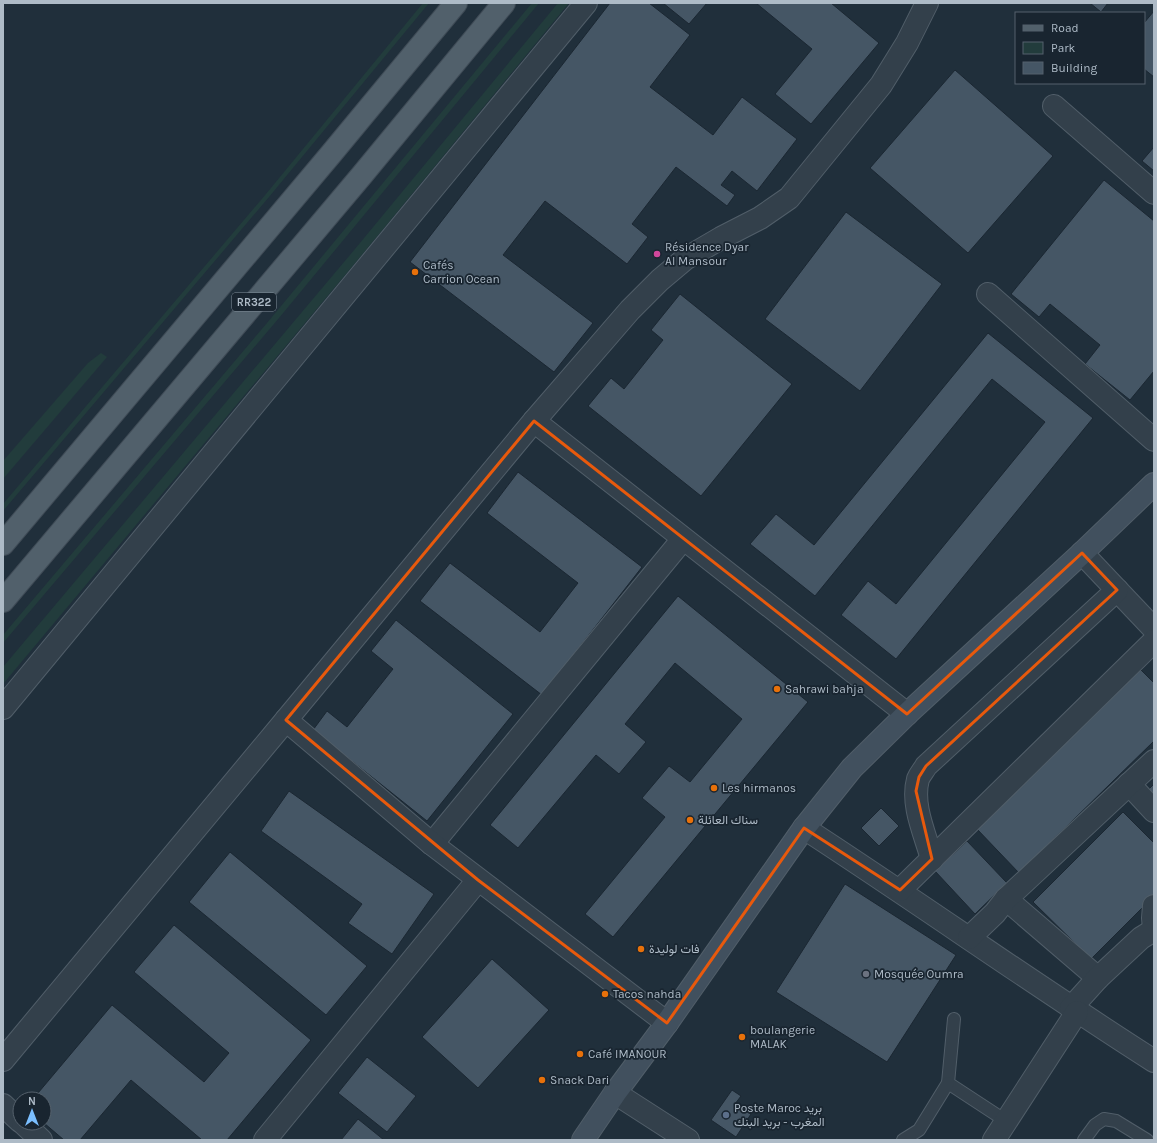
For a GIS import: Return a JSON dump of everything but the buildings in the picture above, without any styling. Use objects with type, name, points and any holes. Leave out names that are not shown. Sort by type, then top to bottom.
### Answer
[{"type":"main road","name":"RR322","points":[[3,544],[456,3]]},
{"type":"main road","name":"RR322","points":[[3,600],[352,187],[504,3]]},
{"type":"main road","points":[[583,1140],[668,1023],[804,828],[852,768],[906,714],[1082,553],[1154,484]]},
{"type":"street","points":[[3,708],[586,3]]},
{"type":"street","points":[[3,1060],[534,421],[630,310],[660,280],[685,259],[760,218],[789,198],[881,85],[906,43],[927,3]]},
{"type":"street","points":[[1054,106],[1154,193]]},
{"type":"street","points":[[988,294],[1154,440]]},
{"type":"street","points":[[534,421],[906,714]]},
{"type":"street","points":[[432,844],[683,539]]},
{"type":"street","points":[[1082,553],[1154,629]]},
{"type":"street","points":[[932,858],[917,806],[916,791],[919,777],[926,766],[1117,590]]},
{"type":"street","points":[[900,890],[1154,641]]},
{"type":"street","points":[[286,720],[432,844],[668,1023]]},
{"type":"street","points":[[969,938],[995,913],[1006,899],[1154,761]]},
{"type":"street","points":[[1129,784],[1154,810]]},
{"type":"street","points":[[804,828],[900,890],[1074,1010],[1154,1061]]},
{"type":"street","points":[[265,1140],[478,880]]},
{"type":"street","points":[[1006,899],[1098,978]]},
{"type":"street","points":[[994,1140],[1074,1010],[1098,978],[1141,938],[1154,929],[1152,918],[1154,906]]},
{"type":"street","points":[[616,1093],[688,1140]]},
{"type":"street","points":[[3,1105],[12,1113]]},
{"type":"street","points":[[31,1131],[41,1140]]},
{"type":"lane","points":[[903,1140],[918,1130],[948,1083],[954,1018]]},
{"type":"lane","points":[[948,1083],[1006,1121]]},
{"type":"lane","points":[[1084,1140],[1095,1125],[1104,1119],[1116,1121],[1147,1140]]},
{"type":"highlighted area","points":[[534,421],[907,714],[1082,553],[1117,590],[926,766],[919,777],[916,791],[932,859],[900,890],[804,828],[667,1023],[478,880],[286,720]]},
{"type":"green space","points":[[423,3],[429,3],[269,197],[3,511],[3,504],[266,194]]},
{"type":"green space","points":[[532,3],[539,3],[279,318],[3,643],[3,635],[267,323]]},
{"type":"green space","points":[[558,3],[569,3],[361,256],[3,684],[3,667],[355,249]]},
{"type":"green space","points":[[101,353],[107,357],[3,479],[3,461],[88,363]]},
{"type":"place","name":"Résidence Dyar Al Mansour","points":[[657,254]]},
{"type":"place","name":"Cafés Carrion Ocean","points":[[415,272]]},
{"type":"place","name":"Sahrawi bahja","points":[[777,689]]},
{"type":"place","name":"Les hirmanos","points":[[714,788]]},
{"type":"place","name":"سناك العائلة","points":[[690,820]]},
{"type":"place","name":"فات لوليدة","points":[[641,949]]},
{"type":"place","name":"Mosquée Oumra","points":[[866,974]]},
{"type":"place","name":"Tacos nahda","points":[[605,994]]},
{"type":"place","name":"boulangerie MALAK","points":[[742,1037]]},
{"type":"place","name":"Café IMANOUR","points":[[580,1054]]},
{"type":"place","name":"Snack Dari","points":[[542,1080]]},
{"type":"place","name":"Poste Maroc بريد المغرب - بريد البنك","points":[[726,1115]]}]
